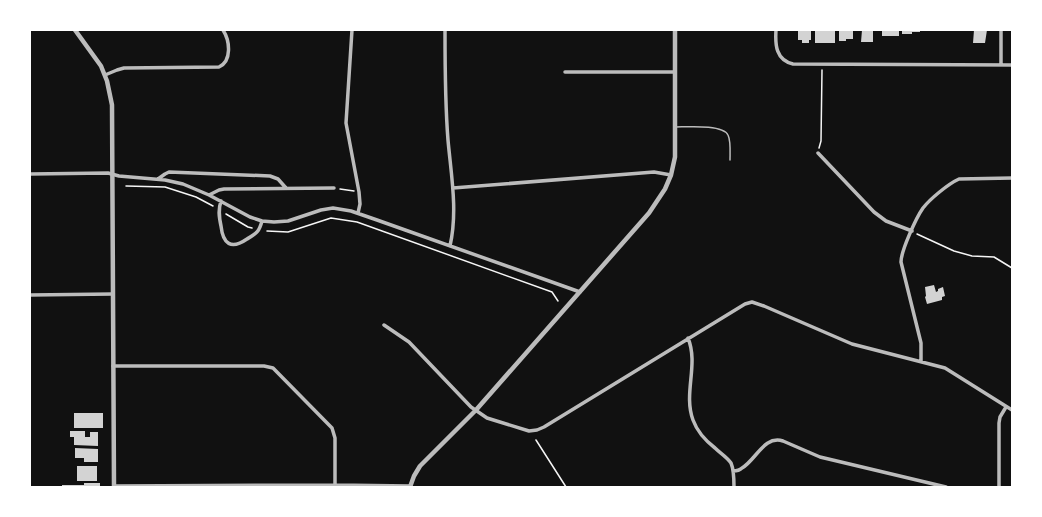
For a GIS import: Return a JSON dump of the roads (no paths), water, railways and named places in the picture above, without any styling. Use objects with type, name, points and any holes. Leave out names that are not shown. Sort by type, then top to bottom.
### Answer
[{"type":"street","points":[[75,30],[96,57],[105,75],[110,89],[112,105],[114,486],[335,485],[410,487],[420,466],[476,410],[655,205],[665,189],[671,175],[675,157],[675,30]]},
{"type":"street","points":[[105,75],[124,68],[218,67],[225,62],[228,56],[228,41],[223,30]]},
{"type":"street","points":[[352,30],[346,123],[359,192],[360,204],[358,213]]},
{"type":"street","points":[[445,30],[447,119],[453,188],[453,232],[450,246]]},
{"type":"street","points":[[776,30],[776,49],[778,54],[785,61],[793,64],[1012,65]]},
{"type":"street","points":[[1001,30],[1001,65]]},
{"type":"street","points":[[564,72],[675,72]]},
{"type":"street","points":[[818,153],[874,212],[886,221],[912,231]]},
{"type":"street","points":[[158,178],[169,172],[270,176],[278,179],[286,188]]},
{"type":"street","points":[[453,188],[654,172],[671,175]]},
{"type":"street","points":[[30,174],[108,173],[158,178],[183,184],[221,201],[250,218],[262,221],[288,221],[321,210],[333,208],[345,210],[358,213],[580,292]]},
{"type":"street","points":[[920,362],[921,343],[901,262],[902,254],[924,207],[955,181],[963,178],[1012,178]]},
{"type":"street","points":[[209,195],[224,189],[334,188]]},
{"type":"street","points":[[221,201],[219,211],[222,234],[224,240],[229,244],[238,244],[255,235],[260,230],[262,221]]},
{"type":"street","points":[[30,295],[113,294]]},
{"type":"street","points":[[384,325],[409,342],[471,407],[494,421],[525,430],[537,430],[745,304],[752,302],[852,344],[945,368],[1012,410]]},
{"type":"street","points":[[688,338],[693,360],[690,400],[693,420],[705,440],[730,461],[733,472],[734,487]]},
{"type":"street","points":[[113,366],[264,366],[273,368],[332,428],[335,438],[335,485]]},
{"type":"street","points":[[999,487],[999,423],[1000,417],[1006,407]]},
{"type":"street","points":[[733,472],[742,469],[766,444],[777,440],[783,441],[820,457],[946,487]]},
{"type":"lane","points":[[676,127],[702,127],[723,130],[729,138],[730,160]]}]
